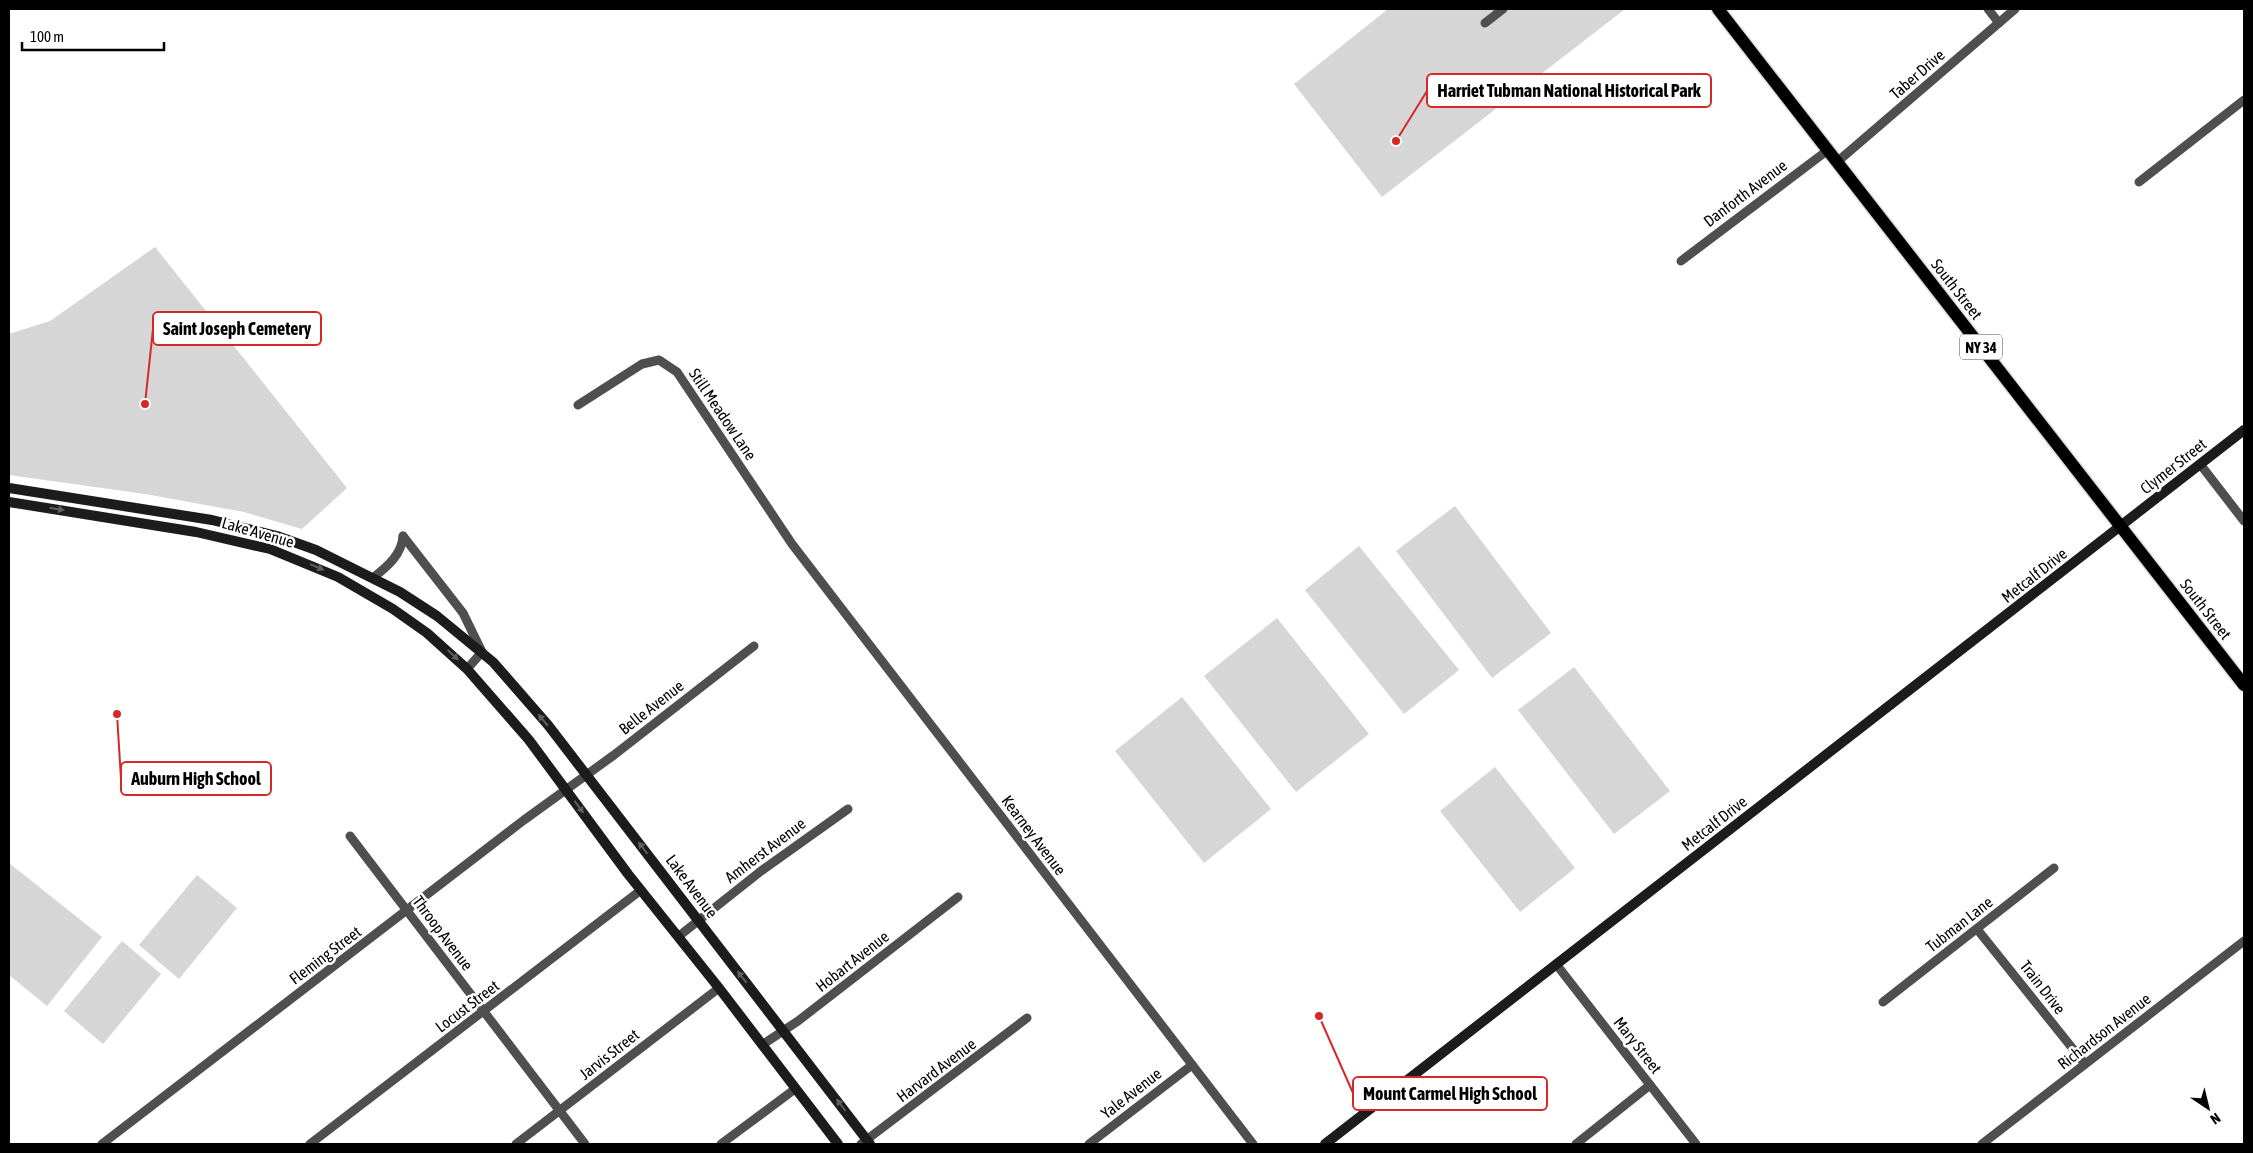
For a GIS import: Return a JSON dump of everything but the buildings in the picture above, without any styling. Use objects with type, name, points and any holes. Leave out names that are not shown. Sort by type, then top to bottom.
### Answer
[{"type":"main road","name":"South Street","points":[[1718,9],[2244,685]]},
{"type":"main road","name":"Clymer Street","points":[[2120,526],[2244,430]]},
{"type":"main road","name":"Lake Avenue","points":[[9,488],[246,527],[316,550],[374,577],[437,616],[482,652],[516,687],[587,774],[866,1143]]},
{"type":"main road","name":"Lake Avenue","points":[[9,502],[196,532],[254,544],[289,555],[338,577],[393,609],[427,633],[467,669],[529,740],[641,890],[679,936],[838,1144]]},
{"type":"main road","name":"Metcalf Drive","points":[[1325,1144],[2120,526]]},
{"type":"street","points":[[1485,23],[1503,9]]},
{"type":"street","points":[[1988,9],[1999,23]]},
{"type":"street","name":"Taber Drive","points":[[1837,162],[2016,9]]},
{"type":"street","points":[[2139,182],[2244,100]]},
{"type":"street","name":"Danforth Avenue","points":[[1681,261],[1828,150]]},
{"type":"street","name":"Still Meadow Lane","points":[[578,405],[642,364],[659,360],[677,372],[792,544]]},
{"type":"street","points":[[2200,464],[2244,521]]},
{"type":"street","name":"Lake Avenue","points":[[374,577],[398,553],[402,545],[403,536],[463,613],[482,652]]},
{"type":"street","name":"Kearney Avenue","points":[[792,544],[1252,1144]]},
{"type":"street","name":"Belle Avenue","points":[[566,789],[754,646]]},
{"type":"street","points":[[467,669],[482,652]]},
{"type":"street","name":"Fleming Street","points":[[102,1144],[566,789]]},
{"type":"street","name":"Amherst Avenue","points":[[679,936],[790,850],[848,809]]},
{"type":"street","name":"Throop Avenue","points":[[350,836],[585,1144]]},
{"type":"street","name":"Tubman Lane","points":[[1883,1002],[2054,868]]},
{"type":"street","name":"Locust Street","points":[[310,1144],[641,890]]},
{"type":"street","name":"Hobart Avenue","points":[[762,1045],[958,897]]},
{"type":"street","name":"Train Drive","points":[[1977,929],[2085,1064]]},
{"type":"street","name":"Richardson Avenue","points":[[1982,1144],[2244,941]]},
{"type":"street","name":"Mary Street","points":[[1556,964],[1696,1144]]},
{"type":"street","name":"Jarvis Street","points":[[516,1144],[719,988]]},
{"type":"street","name":"Harvard Avenue","points":[[866,1143],[1027,1018]]},
{"type":"street","name":"Yale Avenue","points":[[1089,1144],[1192,1065]]},
{"type":"street","points":[[1576,1144],[1650,1085]]},
{"type":"street","points":[[721,1144],[795,1089]]},
{"type":"shaded area","points":[[1388,9],[1625,9],[1382,197],[1294,84]]},
{"type":"shaded area","points":[[155,247],[347,488],[302,529],[244,512],[145,494],[9,475],[9,334],[50,321]]},
{"type":"shaded area","points":[[1455,506],[1551,633],[1492,678],[1396,551]]},
{"type":"shaded area","points":[[1359,546],[1459,670],[1404,714],[1305,590]]},
{"type":"shaded area","points":[[1277,618],[1369,734],[1296,792],[1204,676]]},
{"type":"shaded area","points":[[1574,667],[1670,791],[1614,834],[1518,710]]},
{"type":"shaded area","points":[[1182,697],[1271,809],[1204,863],[1115,751]]},
{"type":"shaded area","points":[[1495,767],[1575,868],[1520,912],[1440,811]]},
{"type":"shaded area","points":[[9,863],[102,937],[47,1006],[9,975]]},
{"type":"shaded area","points":[[197,875],[237,908],[179,979],[139,945]]},
{"type":"shaded area","points":[[122,941],[161,974],[103,1044],[64,1011]]},
{"type":"place","name":"Harriet Tubman National Historical Park","points":[[1396,141]]},
{"type":"place","name":"Saint Joseph Cemetery","points":[[145,404]]},
{"type":"place","name":"Auburn High School","points":[[117,714]]},
{"type":"place","name":"Mount Carmel High School","points":[[1319,1016]]}]
